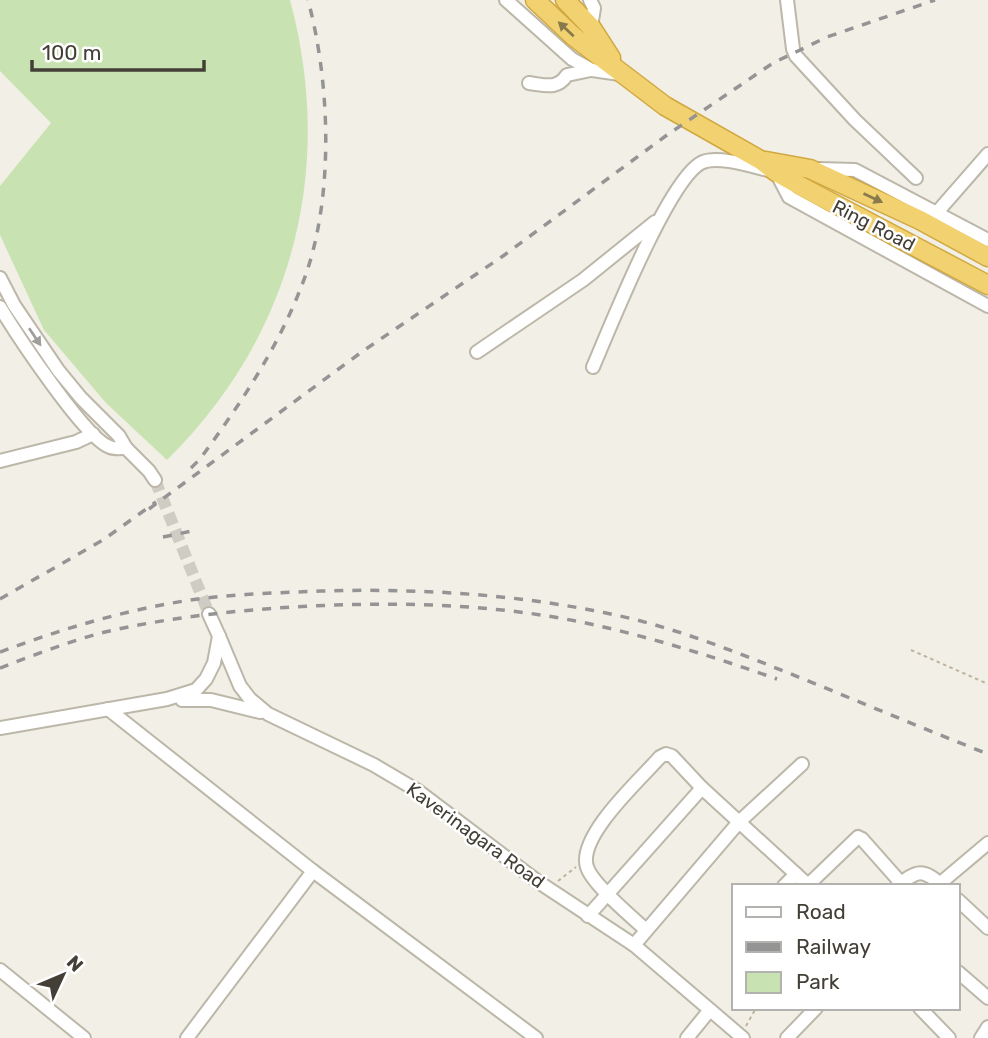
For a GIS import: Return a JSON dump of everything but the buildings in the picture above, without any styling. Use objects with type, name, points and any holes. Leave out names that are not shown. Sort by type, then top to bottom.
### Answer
[{"type":"highway","name":"Ring Road","points":[[535,0],[573,36],[665,106],[769,167],[988,285]]},
{"type":"highway","name":"Ring Road","points":[[565,0],[591,27],[611,57],[638,85]]},
{"type":"highway","name":"Ring Road","points":[[769,167],[810,169],[932,218],[988,257]]},
{"type":"street","points":[[506,0],[554,45],[592,71]]},
{"type":"street","points":[[590,0],[594,8],[591,27]]},
{"type":"street","points":[[787,0],[796,56],[855,120],[916,177]]},
{"type":"street","points":[[529,83],[557,85],[562,84],[567,75],[592,71],[621,74]]},
{"type":"street","points":[[988,154],[932,218],[988,240]]},
{"type":"street","points":[[593,367],[658,219],[691,170],[700,163],[722,161],[769,167],[789,197],[988,306]]},
{"type":"street","points":[[477,352],[583,281],[658,219]]},
{"type":"street","points":[[0,278],[14,305],[58,370],[81,398],[119,436],[126,448],[155,480]]},
{"type":"street","points":[[0,307],[34,360],[93,434],[109,447],[126,448]]},
{"type":"street","points":[[0,461],[76,442],[93,434]]},
{"type":"street","name":"Kaverinagara Road","points":[[209,614],[240,686],[250,699],[268,714],[374,765],[418,791],[550,889],[634,945],[741,1036]]},
{"type":"street","points":[[0,729],[167,699],[197,690],[214,663],[219,636]]},
{"type":"street","points":[[167,699],[211,700],[268,714]]},
{"type":"street","points":[[108,709],[313,871],[536,1038]]},
{"type":"street","points":[[646,930],[607,894],[587,867],[586,849],[600,824],[660,757],[666,754],[673,756],[702,788],[807,884]]},
{"type":"street","points":[[634,945],[739,822],[802,764]]},
{"type":"street","points":[[588,916],[702,788]]},
{"type":"street","points":[[809,884],[858,837],[899,884],[920,872],[927,873],[939,884]]},
{"type":"street","points":[[941,884],[986,849]]},
{"type":"street","points":[[187,1038],[313,871]]},
{"type":"street","points":[[786,884],[796,874]]},
{"type":"street","points":[[960,902],[988,928]]},
{"type":"street","points":[[0,970],[84,1038]]},
{"type":"street","points":[[960,974],[988,998]]},
{"type":"street","points":[[787,1038],[814,1010]]},
{"type":"street","points":[[922,1010],[949,1038]]},
{"type":"street","points":[[687,1038],[709,1011]]},
{"type":"street","points":[[981,1038],[988,1027]]},
{"type":"path","points":[[911,650],[988,684]]},
{"type":"path","points":[[550,889],[564,875],[587,860]]},
{"type":"path","points":[[741,1036],[754,1010]]},
{"type":"green space","points":[[0,0],[290,0],[303,64],[308,126],[304,188],[293,248],[273,305],[245,360],[210,412],[167,460],[106,403],[44,330],[0,235],[0,186],[51,123],[0,71]]},
{"type":"tunnel","points":[[155,480],[209,614]]},
{"type":"railway","points":[[191,468],[231,416],[260,371],[296,299],[315,242],[325,173],[326,137],[321,66],[308,0]]},
{"type":"railway","points":[[149,509],[363,351],[503,256],[667,135],[773,63],[827,37],[935,0]]},
{"type":"railway","points":[[0,599],[103,540],[156,502]]},
{"type":"railway","points":[[163,537],[192,531]]},
{"type":"railway","points":[[0,652],[114,616],[160,605],[218,597],[361,590],[440,592],[520,599],[637,620],[723,647],[988,754]]},
{"type":"railway","points":[[0,668],[92,636],[169,620],[278,608],[397,604],[477,608],[556,617],[641,636],[777,679]]}]
